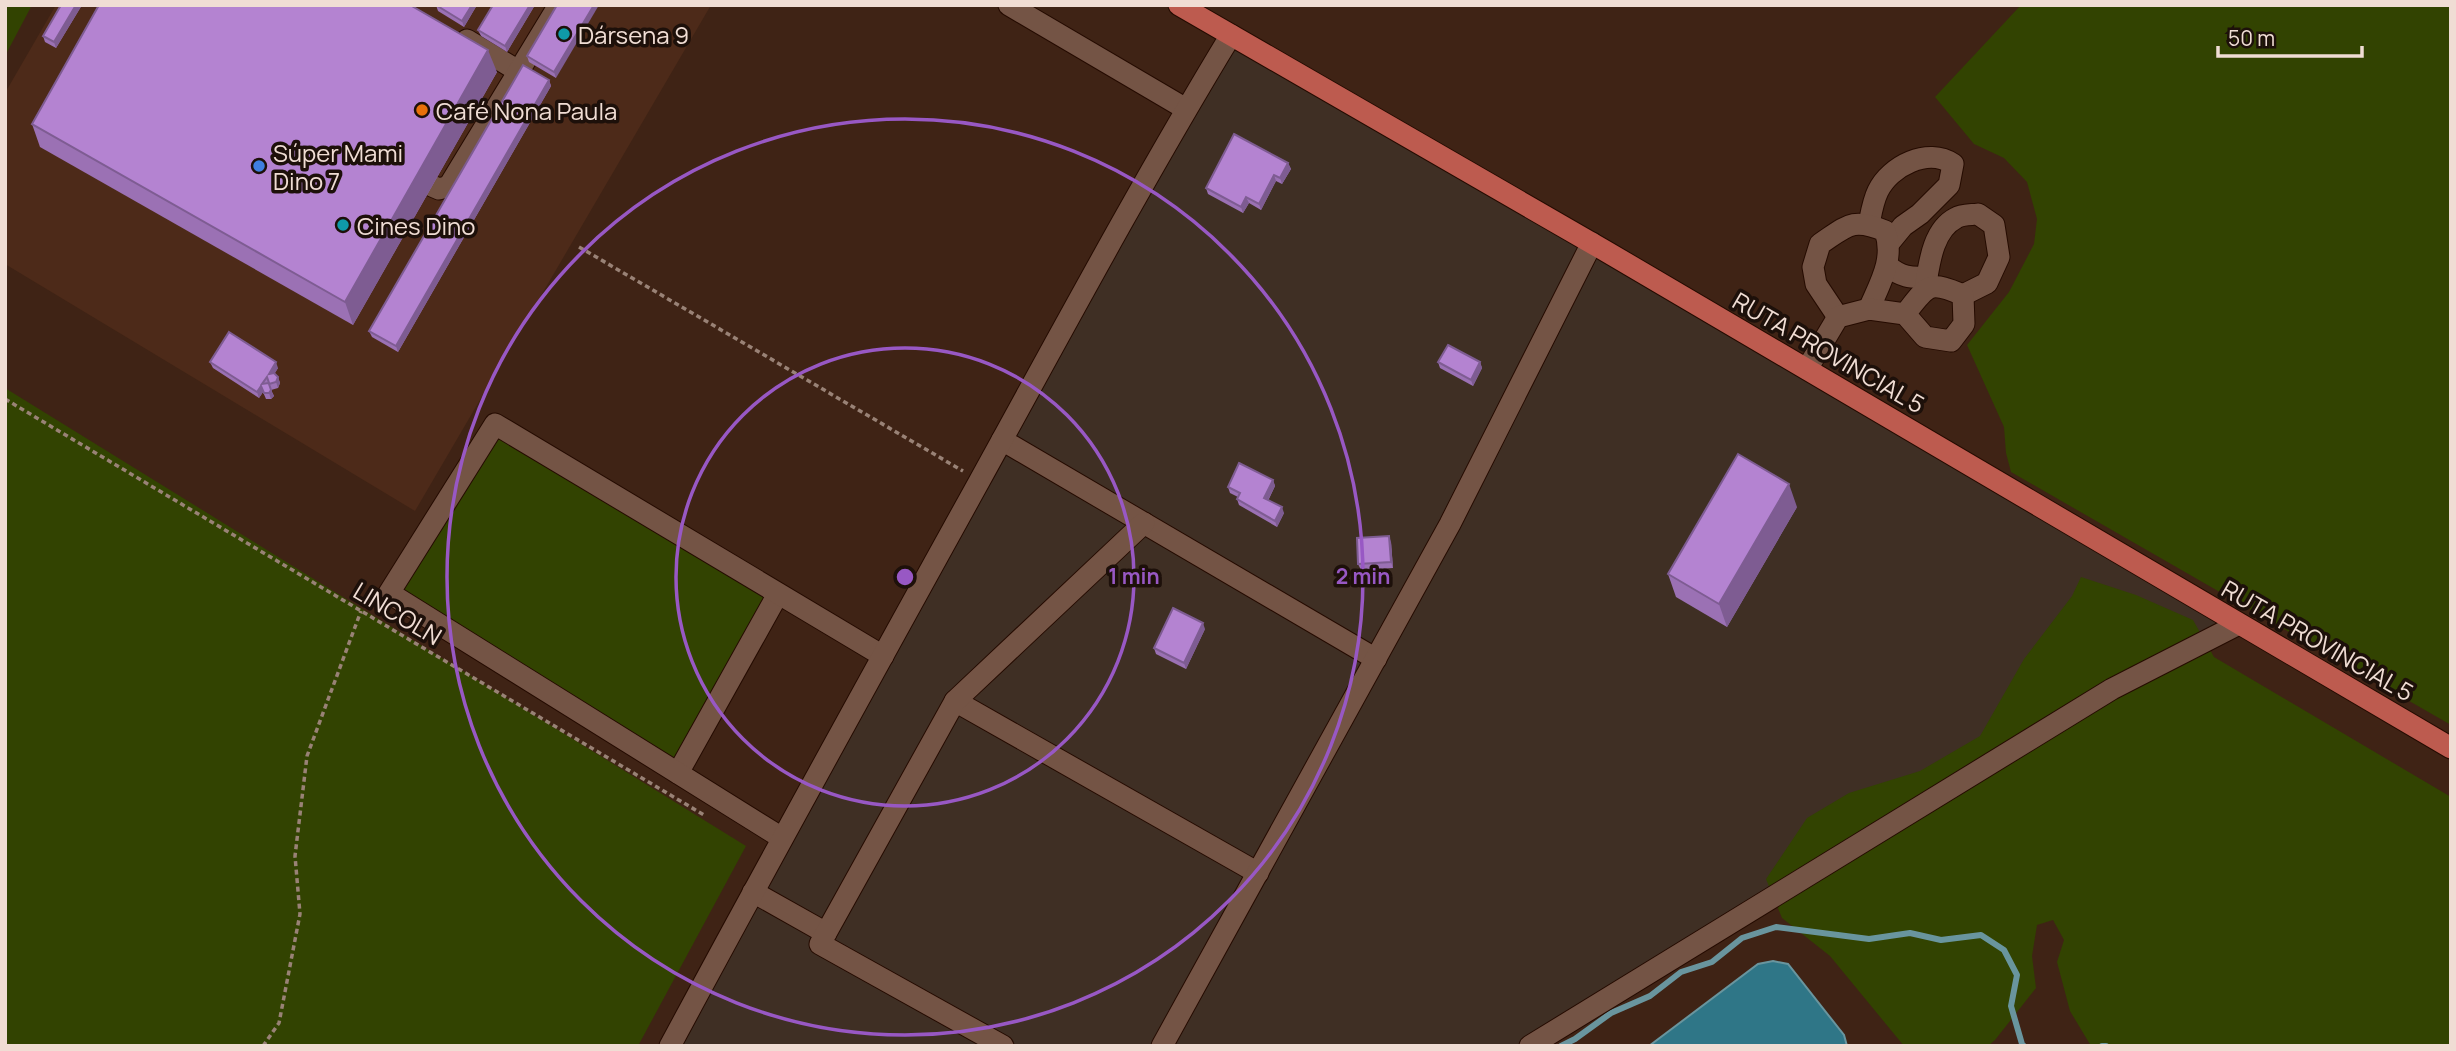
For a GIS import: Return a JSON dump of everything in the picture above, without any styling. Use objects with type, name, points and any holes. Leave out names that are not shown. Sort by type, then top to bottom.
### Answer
[{"type":"main road","name":"RUTA PROVINCIAL 5","points":[[1179,5],[1597,246],[2451,748]]},
{"type":"street","points":[[432,186],[439,189],[449,186],[559,5]]},
{"type":"street","points":[[1009,5],[1186,109]]},
{"type":"street","points":[[446,28],[520,72]]},
{"type":"street","points":[[670,1046],[1002,440],[1186,109],[1231,35]]},
{"type":"street","points":[[1869,224],[1878,191],[1896,169],[1916,160],[1944,157],[1954,164],[1949,186],[1903,226],[1889,243]]},
{"type":"street","points":[[1937,198],[1947,198],[1955,204],[1957,217]]},
{"type":"street","points":[[1906,314],[1926,283],[1932,251],[1943,228],[1957,217],[1978,214],[1994,225],[1999,257],[1987,283],[1964,295]]},
{"type":"street","points":[[1838,317],[1816,284],[1813,267],[1820,244],[1851,224],[1869,224],[1885,231],[1889,243],[1888,266],[1869,309]]},
{"type":"street","points":[[1162,1046],[1451,524],[1521,384],[1597,246]]},
{"type":"street","points":[[1888,266],[1899,275],[1940,285],[1964,295]]},
{"type":"street","points":[[1807,369],[1838,317],[1869,309],[1906,314],[1925,337],[1951,341],[1964,324],[1964,295]]},
{"type":"street","points":[[782,838],[389,593],[495,424],[883,656]]},
{"type":"street","points":[[1002,440],[1376,659]]},
{"type":"street","points":[[1003,1046],[820,944],[955,701],[1144,523]]},
{"type":"street","points":[[678,773],[778,594]]},
{"type":"street","points":[[1531,1046],[2112,690],[2239,624]]},
{"type":"street","points":[[955,701],[1258,873]]},
{"type":"street","points":[[753,892],[826,933]]},
{"type":"path","points":[[579,247],[980,481]]},
{"type":"path","name":"LINCOLN","points":[[5,400],[713,821]]},
{"type":"path","points":[[263,1046],[279,1023],[300,914],[295,856],[307,756],[361,611]]},
{"type":"shaded area","points":[[56,5],[711,5],[415,511],[5,264],[5,93]]},
{"type":"shaded area","points":[[1231,35],[2239,624],[1530,1046],[672,1046]]},
{"type":"green space","points":[[5,5],[32,5],[5,56]]},
{"type":"green space","points":[[2021,5],[2451,5],[2451,725],[2011,472],[2004,427],[1967,345],[2009,292],[2034,244],[2037,219],[2027,182],[2004,158],[1974,144],[1935,97]]},
{"type":"green space","points":[[5,388],[746,846],[638,1046],[5,1046]]},
{"type":"green space","points":[[495,424],[778,594],[678,773],[389,593]]},
{"type":"green space","points":[[2081,577],[2136,595],[2193,620],[2214,657],[2451,797],[2451,1046],[2091,1046],[2070,1011],[2057,962],[2064,940],[2053,920],[2037,925],[2032,956],[2036,988],[1988,1046],[1904,1046],[1830,956],[1782,918],[1766,879],[1807,818],[1849,793],[1920,771],[1980,736],[2024,659],[2072,596]]},
{"type":"water","points":[[1773,961],[1788,964],[1844,1035],[1847,1046],[1649,1046],[1758,964]]},
{"type":"building","points":[[61,5],[76,5],[54,42],[43,36]]},
{"type":"building","name":"Súper Mami Dino 7","points":[[99,5],[410,5],[488,50],[345,302],[32,124]]},
{"type":"building","points":[[436,5],[472,5],[462,21]]},
{"type":"building","points":[[493,5],[530,5],[505,46],[478,30]]},
{"type":"building","name":"Dársena 9","points":[[557,5],[594,5],[554,72],[527,56]]},
{"type":"building","points":[[523,65],[549,80],[396,346],[369,331]]},
{"type":"building","points":[[1234,134],[1288,163],[1280,178],[1274,175],[1259,204],[1246,197],[1241,207],[1206,188]]},
{"type":"building","points":[[229,332],[276,362],[269,374],[274,373],[278,377],[276,382],[269,384],[269,393],[264,393],[261,386],[257,392],[210,362]]},
{"type":"building","points":[[1448,345],[1480,362],[1471,380],[1438,362]]},
{"type":"building","points":[[1738,454],[1789,484],[1719,604],[1668,574]]},
{"type":"building","points":[[1239,463],[1273,480],[1264,498],[1282,507],[1275,521],[1237,499],[1240,493],[1228,487]]},
{"type":"building","points":[[1389,536],[1391,562],[1358,564],[1357,538]]},
{"type":"building","points":[[1173,608],[1203,623],[1184,663],[1154,648]]},
{"type":"waterway","points":[[1561,1046],[1611,1013],[1650,996],[1681,972],[1712,962],[1742,938],[1776,927],[1869,939],[1910,933],[1941,940],[1981,935],[2004,950],[2017,975],[2011,1006],[2024,1046]]},
{"type":"place","name":"Dársena 9","points":[[564,34]]},
{"type":"place","name":"Café Nona Paula","points":[[422,110]]},
{"type":"place","name":"Súper Mami Dino 7","points":[[259,166]]},
{"type":"place","name":"Cines Dino","points":[[343,225]]}]
